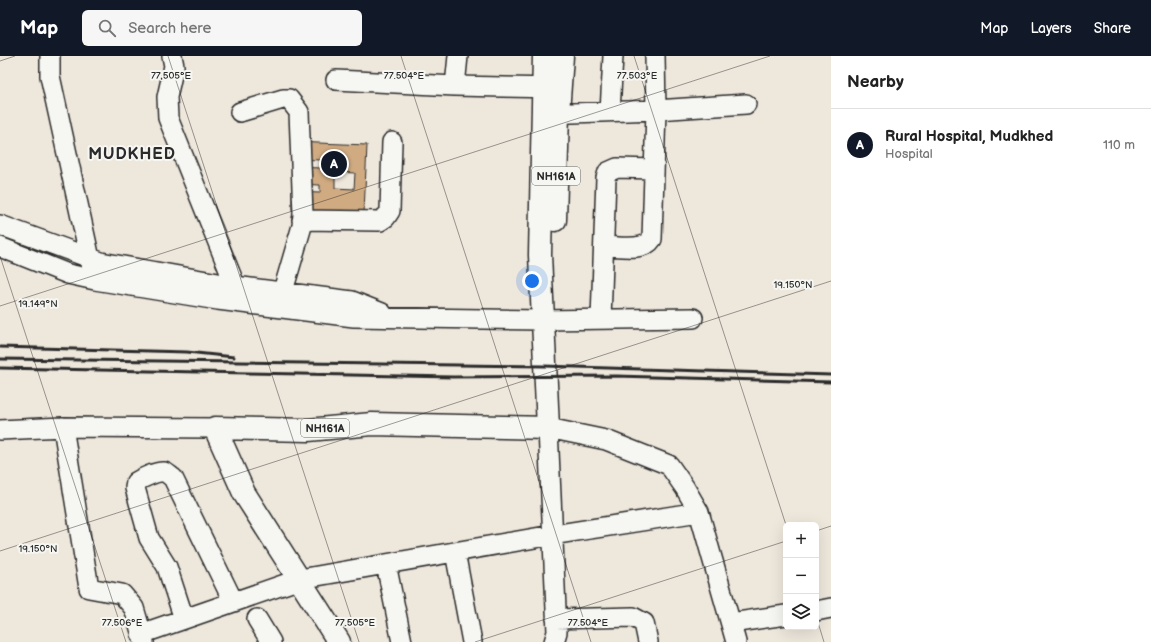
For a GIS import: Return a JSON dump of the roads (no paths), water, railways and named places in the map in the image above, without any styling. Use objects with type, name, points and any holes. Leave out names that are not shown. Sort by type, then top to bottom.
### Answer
[{"type":"highway","name":"NH161A","points":[[216,428],[308,430],[372,424],[548,428],[542,320],[540,240],[541,149],[550,114],[551,88],[544,56]]},
{"type":"highway","name":"NH161A","points":[[551,88],[562,56]]},
{"type":"highway","points":[[216,428],[244,493],[339,642]]},
{"type":"street","points":[[50,56],[50,76],[95,280]]},
{"type":"street","points":[[172,56],[174,66],[167,97],[168,118],[239,294]]},
{"type":"street","points":[[455,86],[458,56]]},
{"type":"street","points":[[610,112],[613,56]]},
{"type":"street","points":[[604,246],[643,247],[650,243],[652,239],[656,110],[655,56]]},
{"type":"street","points":[[336,80],[455,86],[551,88]]},
{"type":"street","points":[[240,112],[283,99],[289,99],[299,112],[302,220],[283,291]]},
{"type":"street","points":[[550,114],[656,110],[746,104]]},
{"type":"street","points":[[302,220],[380,221],[386,217],[390,211],[392,142]]},
{"type":"street","points":[[601,319],[606,178],[608,172],[616,168],[654,169]]},
{"type":"street","points":[[0,225],[90,259],[239,294],[354,317],[542,320],[693,318]]},
{"type":"street","points":[[0,248],[68,274],[95,280],[239,294],[283,291],[352,301],[394,318]]},
{"type":"street","points":[[63,427],[89,588],[122,594],[134,608],[142,638],[184,619],[300,579],[552,535],[699,512]]},
{"type":"street","points":[[0,430],[63,427],[216,428]]},
{"type":"street","points":[[554,642],[557,632],[548,428],[606,440],[669,465],[699,512],[736,642]]},
{"type":"street","points":[[184,619],[167,567],[149,538],[135,488],[136,482],[140,479],[162,472],[166,473],[172,478],[233,601]]},
{"type":"street","points":[[455,552],[472,642]]},
{"type":"street","points":[[386,564],[402,642]]},
{"type":"street","points":[[819,610],[831,608]]},
{"type":"street","points":[[731,623],[783,615]]},
{"type":"street","points":[[556,619],[633,617],[640,619],[644,623],[648,642]]},
{"type":"street","points":[[257,619],[271,642]]},
{"type":"railway","points":[[0,347],[187,352],[234,357]]},
{"type":"railway","points":[[0,359],[544,366],[831,375]]},
{"type":"railway","points":[[0,368],[453,377],[616,376],[831,382]]},
{"type":"place","name":"Rural Hospital, Mudkhed","points":[[334,164]]},
{"type":"district","name":"MUDKHED","points":[[132,154]]}]
